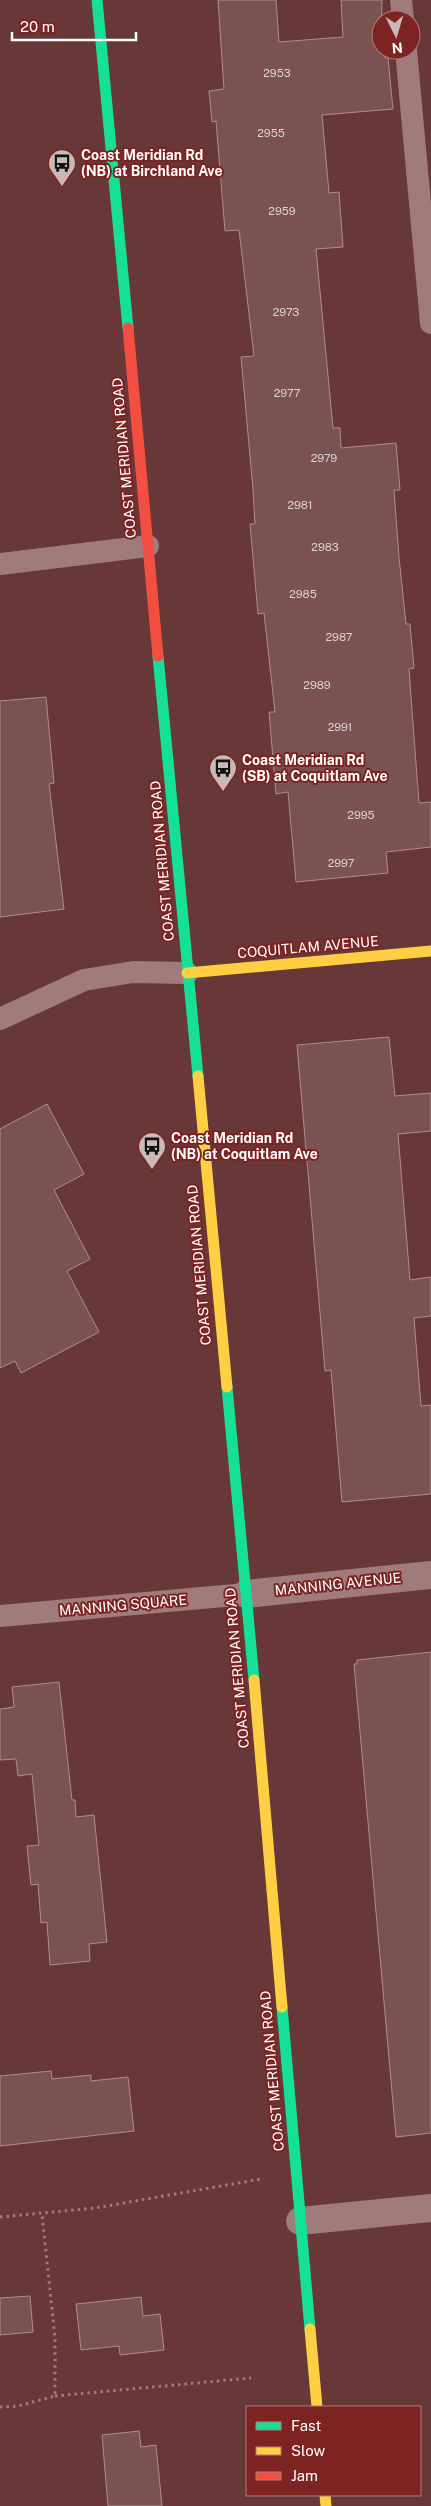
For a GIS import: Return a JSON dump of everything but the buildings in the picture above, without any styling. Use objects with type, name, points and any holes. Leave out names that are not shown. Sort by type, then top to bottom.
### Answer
[{"type":"main road","name":"COAST MERIDIAN ROAD","points":[[97,0],[246,1594],[317,2406]]},
{"type":"main road","name":"COQUITLAM AVENUE","points":[[187,973],[431,951]]},
{"type":"street","name":"MANNING AVENUE","points":[[246,1594],[431,1575]]},
{"type":"street","points":[[300,2222],[431,2208]]},
{"type":"lane","points":[[407,60],[431,323]]},
{"type":"lane","points":[[0,564],[148,546]]},
{"type":"lane","points":[[0,1020],[84,980],[133,972],[187,973]]},
{"type":"lane","name":"MANNING SQUARE","points":[[0,1616],[246,1594]]},
{"type":"path","points":[[0,2217],[42,2214],[150,2199],[296,2173]]},
{"type":"path","points":[[42,2214],[55,2338],[55,2396]]},
{"type":"path","points":[[0,2407],[18,2406],[55,2396],[251,2378]]},
{"type":"traffic: fast","points":[[97,0],[128,328]]},
{"type":"traffic: fast","points":[[158,656],[198,1076]]},
{"type":"traffic: fast","points":[[227,1387],[254,1680]]},
{"type":"traffic: fast","points":[[282,2007],[310,2329]]},
{"type":"traffic: slow","points":[[187,973],[431,951]]},
{"type":"traffic: slow","points":[[198,1076],[227,1387]]},
{"type":"traffic: slow","points":[[254,1680],[282,2007]]},
{"type":"traffic: slow","points":[[310,2329],[317,2406]]},
{"type":"traffic: slow","points":[[325,2496],[326,2506]]},
{"type":"traffic: jam","points":[[128,328],[158,656]]},
{"type":"place","name":"Coast Meridian Rd (NB) at Birchland Ave","points":[[62,187]]},
{"type":"place","name":"Coast Meridian Rd (SB) at Coquitlam Ave","points":[[223,792]]},
{"type":"place","name":"Coast Meridian Rd (NB) at Coquitlam Ave","points":[[152,1170]]}]
